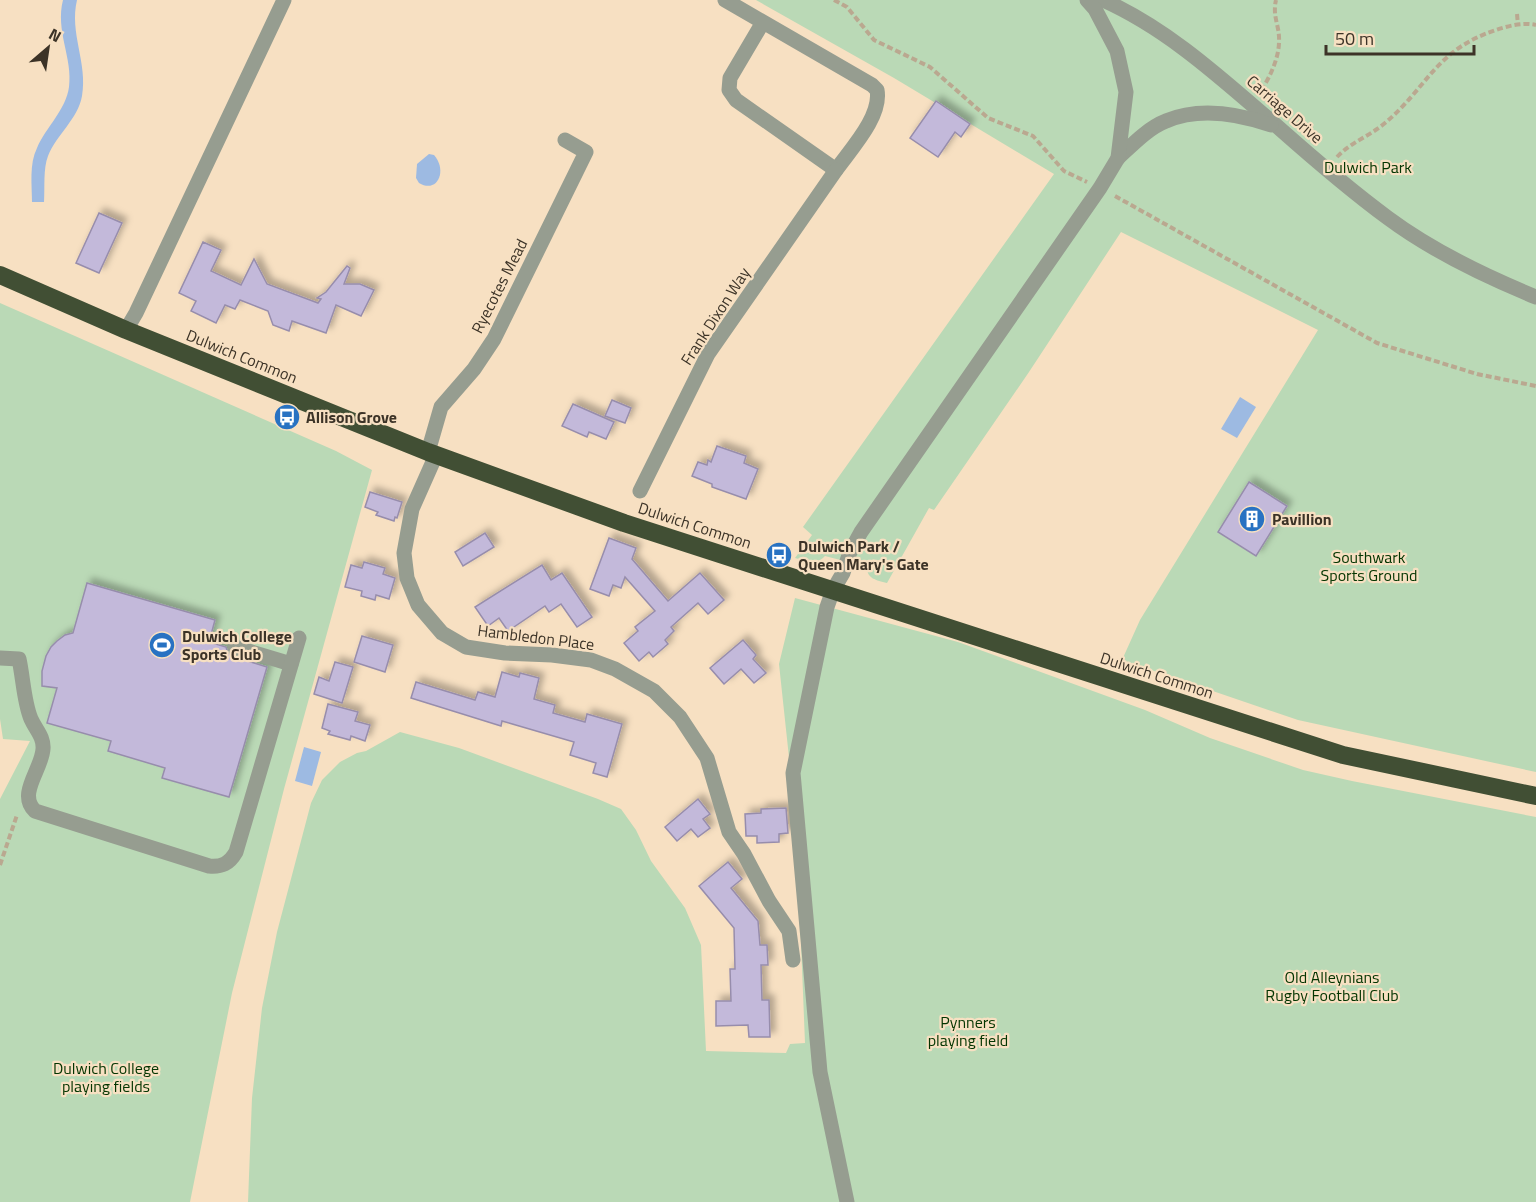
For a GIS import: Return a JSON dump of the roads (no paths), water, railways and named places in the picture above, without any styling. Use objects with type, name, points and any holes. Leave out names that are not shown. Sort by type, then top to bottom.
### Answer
[{"type":"highway","name":"Dulwich Common","points":[[0,274],[126,330],[432,454],[624,523],[1343,755],[1536,796]]},
{"type":"street","points":[[126,330],[284,0]]},
{"type":"street","name":"Frank Dixon Way","points":[[640,491],[708,354],[870,121],[877,106],[877,90],[725,0]]},
{"type":"street","points":[[1087,0],[1107,29],[1123,72],[1126,92],[1118,158]]},
{"type":"street","name":"Carriage Drive","points":[[1103,0],[1185,49],[1389,219],[1444,253],[1513,288],[1536,297]]},
{"type":"street","points":[[763,22],[730,78],[729,90],[736,100],[836,170]]},
{"type":"street","points":[[847,1202],[820,1072],[793,773],[827,607],[833,590],[861,532],[1100,188],[1118,158],[1138,140],[1166,121],[1190,116],[1219,113],[1249,117],[1277,127]]},
{"type":"street","name":"Ryecotes Mead","points":[[432,454],[441,407],[474,369],[494,339],[586,152],[565,140]]},
{"type":"street","name":"Hambledon Place","points":[[432,454],[412,509],[404,553],[407,578],[418,605],[442,633],[466,646],[505,653],[552,655],[591,660],[615,669],[654,691],[680,717],[707,758],[729,832],[789,931],[793,960]]},
{"type":"street","points":[[0,658],[20,659],[31,718],[42,738],[43,750],[28,793],[31,808],[40,814],[209,866],[226,864],[236,852],[299,638]]},
{"type":"street","points":[[234,647],[291,664]]},
{"type":"water","points":[[63,0],[77,0],[75,24],[83,72],[82,96],[76,112],[46,161],[44,202],[32,202],[31,175],[34,154],[60,111],[69,87],[69,66],[61,23]]},
{"type":"water","points":[[429,154],[434,155],[438,161],[440,174],[435,183],[425,186],[416,178],[417,164]]},
{"type":"water","points":[[1240,397],[1256,407],[1237,438],[1221,429]]},
{"type":"water","points":[[304,747],[321,752],[312,786],[295,781]]},
{"type":"place","name":"Allison Grove","points":[[287,417]]},
{"type":"place","name":"Pavillion","points":[[1252,519]]},
{"type":"place","name":"Dulwich Park / Queen Mary's Gate","points":[[779,555]]},
{"type":"place","name":"Dulwich College Sports Club","points":[[162,645]]},
{"type":"park label","name":"Dulwich Park","points":[[1368,167]]},
{"type":"park label","name":"Southwark Sports Ground","points":[[1369,566]]},
{"type":"park label","name":"Old Alleynians Rugby Football Club","points":[[1332,986]]},
{"type":"park label","name":"Pynners playing field","points":[[968,1031]]},
{"type":"park label","name":"Dulwich College playing fields","points":[[106,1077]]}]
